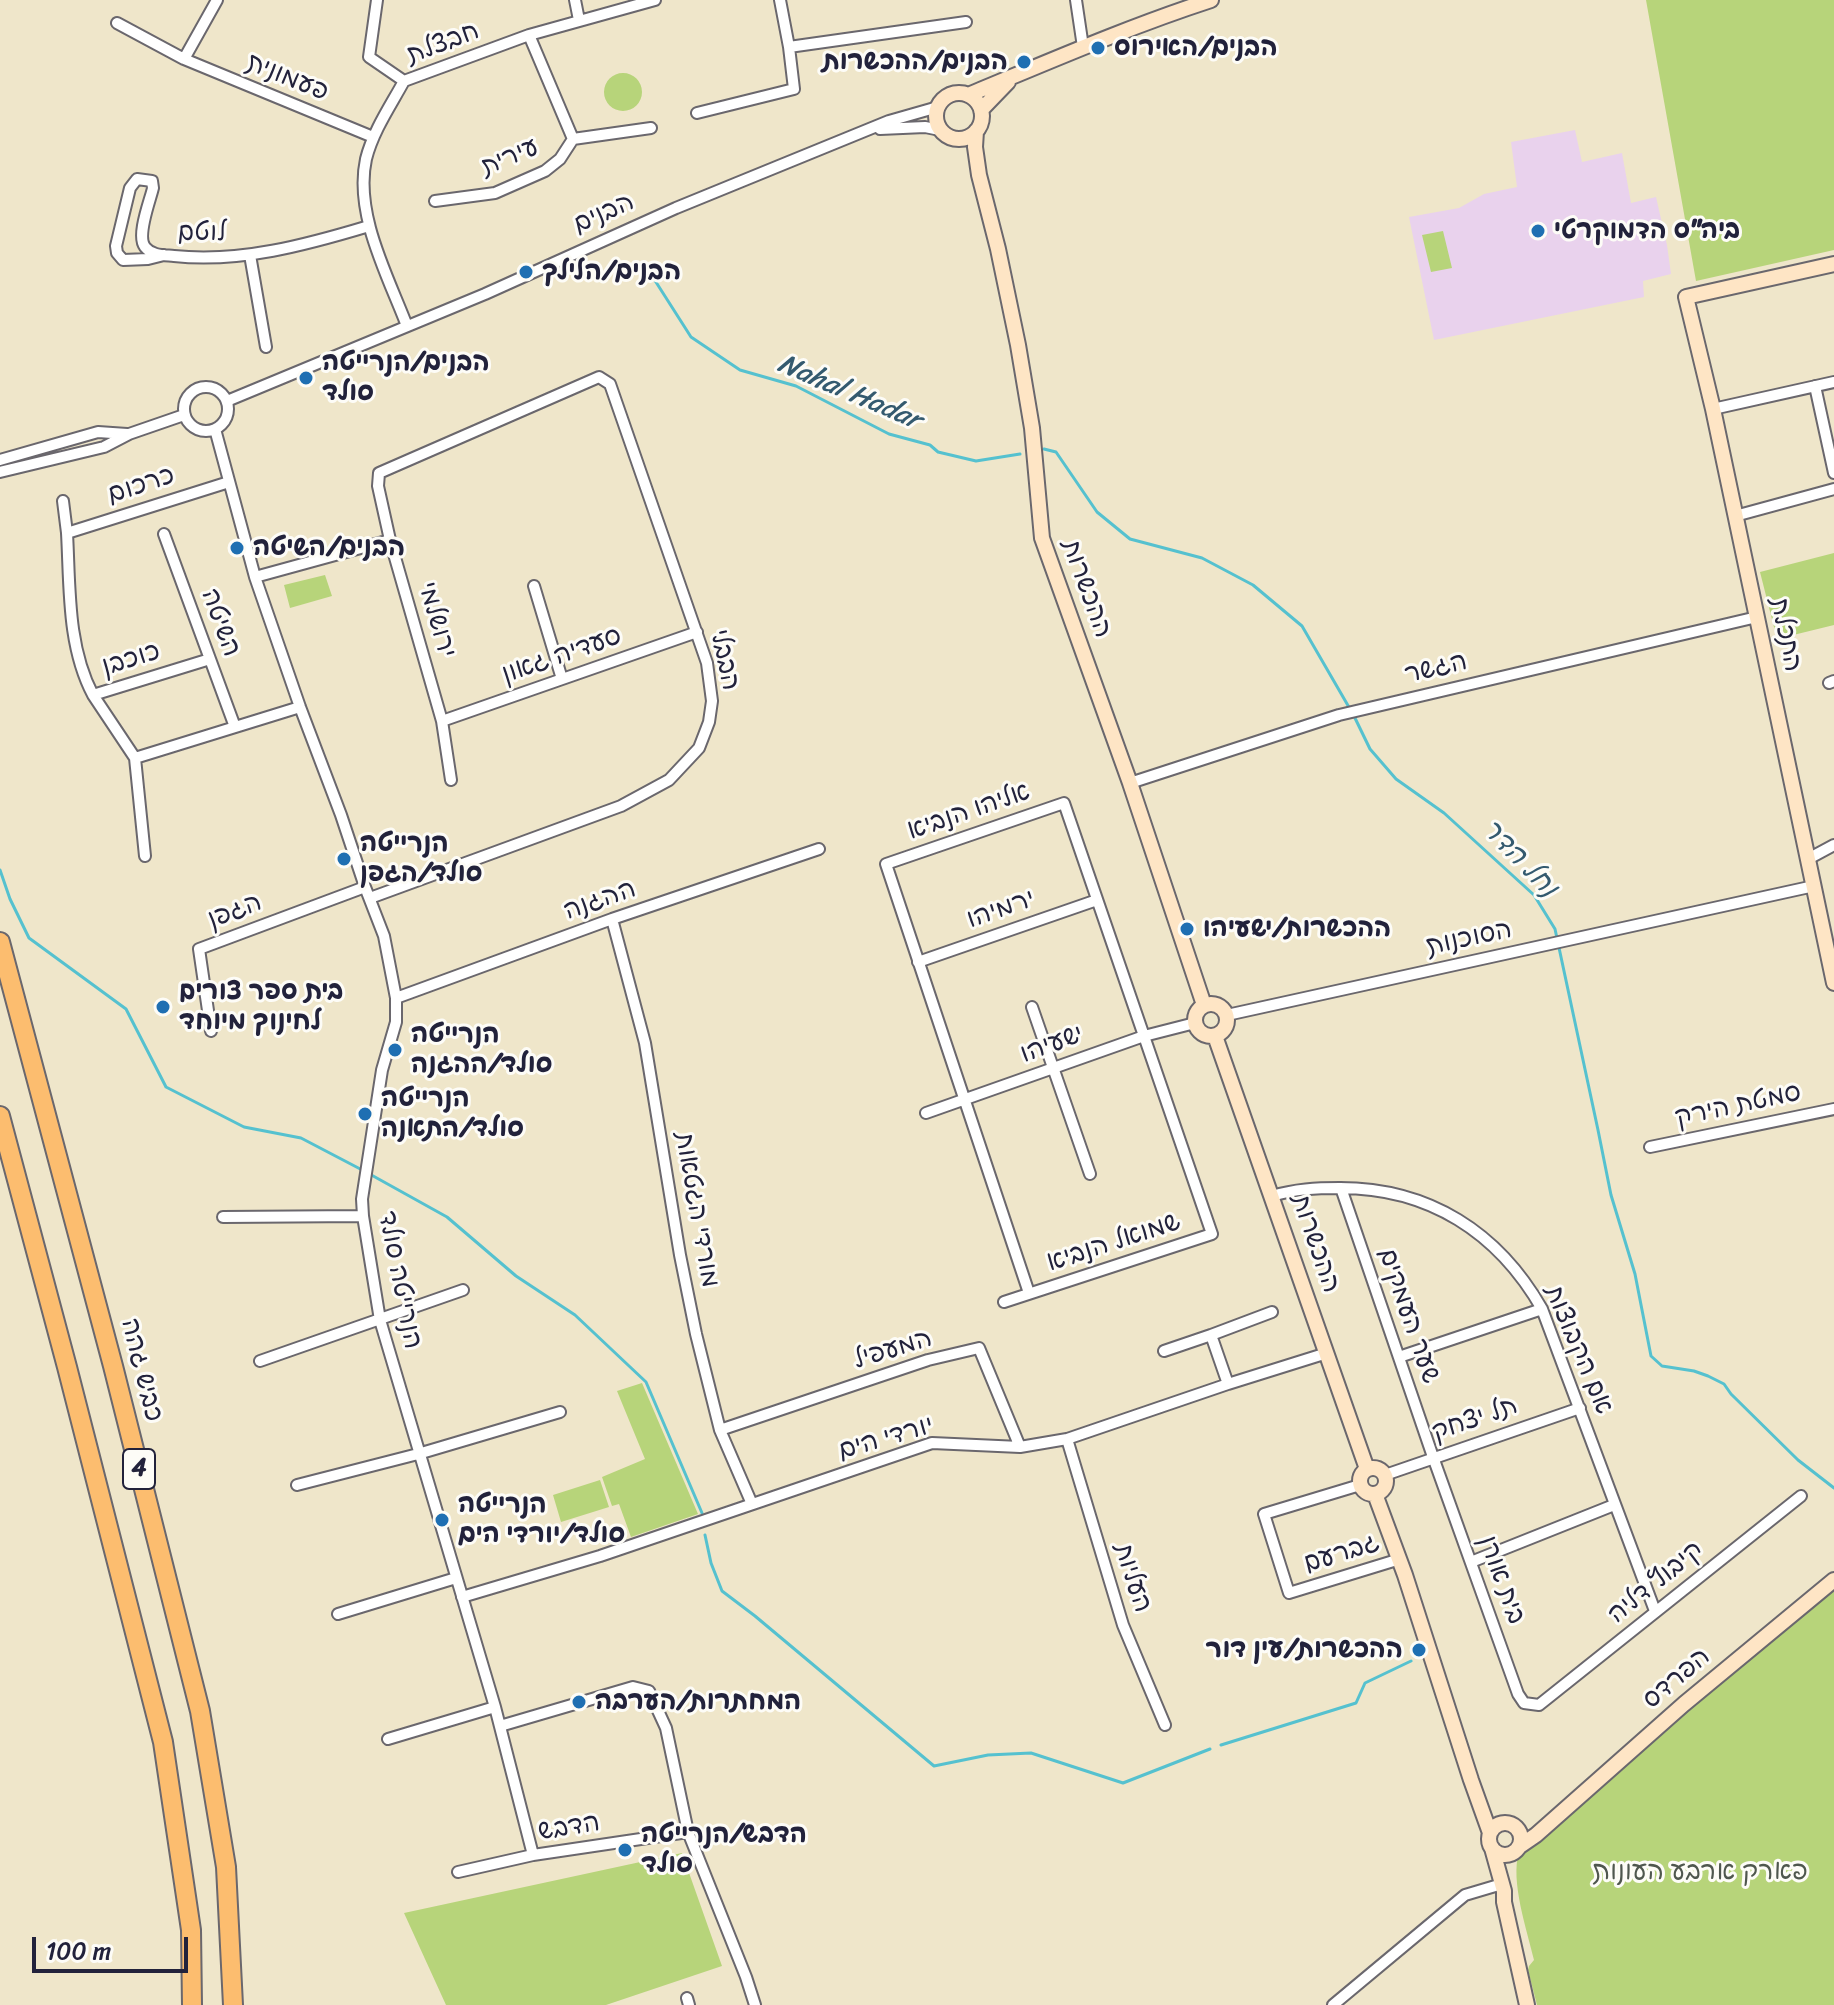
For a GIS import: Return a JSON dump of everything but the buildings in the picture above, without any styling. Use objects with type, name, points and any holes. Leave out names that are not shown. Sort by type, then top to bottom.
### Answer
[{"type":"highway","name":"כביש גהה","points":[[0,942],[113,1366],[200,1711],[226,1867],[233,2005]]},
{"type":"highway","name":"4","points":[[0,1116],[163,1742],[191,1930],[192,2005]]},
{"type":"street","points":[[184,59],[217,0]]},
{"type":"street","points":[[377,0],[369,57],[404,81]]},
{"type":"street","points":[[575,0],[579,20]]},
{"type":"street","name":"חבצלת","points":[[407,326],[369,226],[364,193],[366,161],[373,137],[404,81],[529,35],[655,0]]},
{"type":"street","points":[[697,113],[794,89],[780,0]]},
{"type":"street","points":[[1076,0],[1083,47]]},
{"type":"street","points":[[968,95],[1083,47],[1211,0]]},
{"type":"street","points":[[789,47],[966,22]]},
{"type":"street","name":"פעמונית","points":[[117,23],[184,59],[373,137]]},
{"type":"street","name":"עירית","points":[[435,201],[495,193],[545,171],[560,159],[573,139],[529,35]]},
{"type":"street","points":[[981,110],[1018,73]]},
{"type":"street","points":[[952,94],[968,95],[975,99],[981,110],[981,122],[976,131],[965,139],[949,137],[940,130],[935,119],[938,107],[945,97],[952,94]]},
{"type":"street","name":"הבנים","points":[[227,401],[485,294],[676,208],[889,121],[938,107]]},
{"type":"street","name":"הבנים","points":[[870,130],[904,127],[940,130]]},
{"type":"street","points":[[573,139],[651,128]]},
{"type":"street","name":"ההכשרות","points":[[976,131],[979,175],[998,249],[1032,428],[1042,538],[1130,783],[1204,1005]]},
{"type":"street","name":"ההכשרות","points":[[957,139],[979,175]]},
{"type":"street","name":"לוטם","points":[[164,255],[123,260],[117,253],[130,188],[137,179],[152,181],[141,235],[144,247],[155,254],[217,258],[250,255],[315,243],[369,226]]},
{"type":"street","name":"לוטם","points":[[250,255],[266,347]]},
{"type":"street","name":"התכלת","points":[[1833,977],[1713,409],[1686,297],[1834,264]]},
{"type":"street","name":"ירושלמי","points":[[451,780],[442,721],[390,540],[378,486],[379,473],[599,377]]},
{"type":"street","name":"הבבלי","points":[[370,898],[621,806],[669,780],[699,748],[712,701],[707,663],[610,384],[599,377]]},
{"type":"street","points":[[1713,409],[1834,382]]},
{"type":"street","points":[[1815,386],[1834,473]]},
{"type":"street","points":[[210,387],[218,390],[227,401],[228,415],[215,429],[208,431],[193,427],[184,415],[185,400],[195,389],[210,387]]},
{"type":"street","points":[[0,472],[104,447],[129,434],[184,415]]},
{"type":"street","points":[[215,429],[255,577],[390,540]]},
{"type":"street","points":[[0,460],[98,432],[129,434]]},
{"type":"street","name":"כרכום","points":[[67,533],[229,482]]},
{"type":"street","points":[[1735,516],[1834,489]]},
{"type":"street","points":[[63,501],[74,638],[84,680],[93,695]]},
{"type":"street","name":"השיטה","points":[[164,534],[235,727]]},
{"type":"street","name":"הנרייטה סולד","points":[[255,577],[384,936],[396,998],[396,1022],[382,1070],[362,1199],[363,1216],[380,1320],[495,1707],[533,1855]]},
{"type":"street","points":[[534,586],[562,679]]},
{"type":"street","name":"הגשר","points":[[1130,783],[1339,715],[1757,617]]},
{"type":"street","name":"סעדיה גאון","points":[[442,721],[697,632]]},
{"type":"street","name":"כוכבן","points":[[145,856],[135,758],[93,695],[210,659]]},
{"type":"street","points":[[135,758],[300,707]]},
{"type":"street","name":"אליהו הנביא","points":[[1029,1293],[886,864],[1064,803],[1212,1234]]},
{"type":"street","points":[[1808,859],[1834,845]]},
{"type":"street","name":"ההגנה","points":[[396,998],[612,919],[819,849]]},
{"type":"street","name":"הסוכנות","points":[[1227,1015],[1814,886]]},
{"type":"street","name":"הגפן","points":[[211,1031],[199,949],[365,887]]},
{"type":"street","name":"ירמיהו","points":[[918,962],[1097,900]]},
{"type":"street","name":"מורדי הגטאות","points":[[612,919],[645,1043],[696,1334],[720,1430],[752,1504]]},
{"type":"street","points":[[1210,1003],[1220,1006],[1227,1015],[1227,1026],[1215,1036],[1200,1032],[1195,1023],[1196,1013],[1210,1003]]},
{"type":"street","points":[[1032,1007],[1090,1174]]},
{"type":"street","name":"ישעיהו","points":[[926,1113],[1144,1036],[1195,1023]]},
{"type":"street","name":"ההכשרות","points":[[1215,1036],[1367,1469]]},
{"type":"street","name":"סמטת הירק","points":[[1650,1147],[1834,1109]]},
{"type":"street","name":"אם הקבוצות","points":[[1272,1196],[1294,1190],[1341,1188],[1394,1193],[1427,1203],[1471,1228],[1496,1248],[1529,1286],[1542,1309],[1655,1611]]},
{"type":"street","name":"שער העמקים","points":[[1341,1188],[1433,1457]]},
{"type":"street","points":[[223,1217],[363,1216]]},
{"type":"street","name":"שמואל הנביא","points":[[1004,1302],[1212,1234]]},
{"type":"street","points":[[260,1361],[463,1290]]},
{"type":"street","points":[[1399,1357],[1542,1309]]},
{"type":"street","points":[[1164,1351],[1272,1312]]},
{"type":"street","points":[[1211,1335],[1228,1384]]},
{"type":"street","name":"המעפיל","points":[[720,1430],[928,1360],[979,1348],[1020,1447]]},
{"type":"street","name":"יורדי הים","points":[[462,1597],[600,1556],[932,1443],[1020,1447],[1067,1439],[1327,1353]]},
{"type":"street","name":"תל יצחק","points":[[1385,1475],[1580,1408]]},
{"type":"street","points":[[297,1485],[418,1454],[560,1412]]},
{"type":"street","name":"העליות","points":[[1067,1439],[1123,1625],[1165,1725]]},
{"type":"street","name":"בית אורן","points":[[1433,1457],[1518,1694],[1524,1703],[1539,1705]]},
{"type":"street","points":[[1376,1468],[1385,1475],[1385,1486],[1375,1494],[1365,1491],[1360,1485],[1361,1475],[1367,1469],[1376,1468]]},
{"type":"street","name":"גברעם","points":[[1360,1485],[1264,1514],[1289,1593],[1400,1559]]},
{"type":"street","points":[[1375,1494],[1400,1559],[1478,1796],[1503,1887],[1527,2005]]},
{"type":"street","name":"קיבוץ דליה","points":[[1539,1705],[1801,1496]]},
{"type":"street","points":[[1471,1562],[1614,1505]]},
{"type":"street","points":[[338,1614],[456,1578]]},
{"type":"street","name":"הפרדס","points":[[1516,1850],[1684,1704],[1834,1580]]},
{"type":"street","points":[[500,1726],[633,1687],[649,1691],[666,1728],[688,1832],[755,2005]]},
{"type":"street","points":[[388,1739],[495,1707]]},
{"type":"street","points":[[1478,1796],[1521,1834],[1503,1887]]},
{"type":"street","name":"הפרדס","points":[[1512,1825],[1532,1826],[1554,1818]]},
{"type":"street","points":[[1491,1841],[1498,1825],[1512,1825]]},
{"type":"street","name":"הדבש","points":[[458,1872],[533,1855],[688,1832]]},
{"type":"street","points":[[1491,1841],[1502,1855],[1516,1850]]},
{"type":"street","points":[[1333,2005],[1465,1895],[1503,1887]]},
{"type":"shaded area","name":"ביה\"ס הדמוקרטי","points":[[1575,130],[1582,162],[1622,153],[1631,203],[1656,197],[1671,274],[1643,281],[1644,297],[1434,340],[1409,217],[1459,208],[1484,194],[1517,187],[1511,142]]},
{"type":"green space","points":[[1646,0],[1834,0],[1834,250],[1696,281]]},
{"type":"green space","points":[[623,73],[637,78],[642,92],[637,106],[623,111],[609,106],[604,92],[609,78]]},
{"type":"green space","points":[[1443,231],[1452,268],[1431,272],[1422,235]]},
{"type":"green space","points":[[1834,553],[1834,625],[1777,639],[1760,572]]},
{"type":"green space","points":[[325,575],[332,596],[290,608],[284,585]]},
{"type":"green space","points":[[642,1383],[698,1514],[631,1537],[619,1504],[612,1506],[602,1477],[645,1459],[617,1391]]},
{"type":"green space","points":[[600,1480],[609,1507],[561,1522],[553,1495]]},
{"type":"green space","name":"פארק ארבע העונות","points":[[1834,1587],[1834,2005],[1537,2005],[1528,1970],[1534,1960],[1518,1891],[1519,1852]]},
{"type":"green space","points":[[682,1853],[722,1966],[606,2005],[446,2005],[404,1913]]},
{"type":"waterway","name":"Nahal Hadar","points":[[654,279],[691,337],[740,370],[796,386],[889,434],[930,445],[938,452],[976,461],[1020,454]]},
{"type":"waterway","name":"נחל הדר","points":[[1044,449],[1056,452],[1097,512],[1130,539],[1202,558],[1253,585],[1302,626],[1350,709]]},
{"type":"waterway","name":"נחל הדר","points":[[1354,716],[1370,749],[1396,779],[1444,813],[1534,895],[1555,929],[1611,1195],[1635,1274],[1651,1356],[1662,1366],[1694,1371],[1724,1384],[1798,1460],[1834,1488]]},
{"type":"waterway","points":[[0,870],[29,938],[126,1009],[166,1087],[244,1127],[301,1138],[447,1217],[516,1276],[575,1315],[646,1382],[702,1513]]},
{"type":"waterway","points":[[705,1535],[722,1591],[934,1766],[988,1755],[1031,1753],[1123,1783],[1210,1749]]},
{"type":"waterway","points":[[1221,1745],[1356,1703],[1365,1683],[1411,1661]]},
{"type":"place","name":"הבנים/האירוס","points":[[1098,48]]},
{"type":"place","name":"הבנים/ההכשרות","points":[[1024,62]]},
{"type":"place","name":"ביה\"ס הדמוקרטי","points":[[1538,231]]},
{"type":"place","name":"הבנים/הלילך","points":[[526,272]]},
{"type":"place","name":"הבנים/הנרייטה סולד","points":[[306,378]]},
{"type":"place","name":"הבנים/השיטה","points":[[237,548]]},
{"type":"place","name":"הנרייטה סולד/הגפן","points":[[344,859]]},
{"type":"place","name":"ההכשרות/ישעיהו","points":[[1187,929]]},
{"type":"place","name":"בית ספר צורים לחינוך מיוחד","points":[[163,1007]]},
{"type":"place","name":"הנרייטה סולד/ההגנה","points":[[395,1050]]},
{"type":"place","name":"הנרייטה סולד/התאנה","points":[[365,1114]]},
{"type":"place","name":"הנרייטה סולד/יורדי הים","points":[[442,1520]]},
{"type":"place","name":"ההכשרות/עין דור","points":[[1419,1650]]},
{"type":"place","name":"המחתרות/הערבה","points":[[579,1702]]},
{"type":"place","name":"הדבש/הנרייטה סולד","points":[[625,1850]]}]
